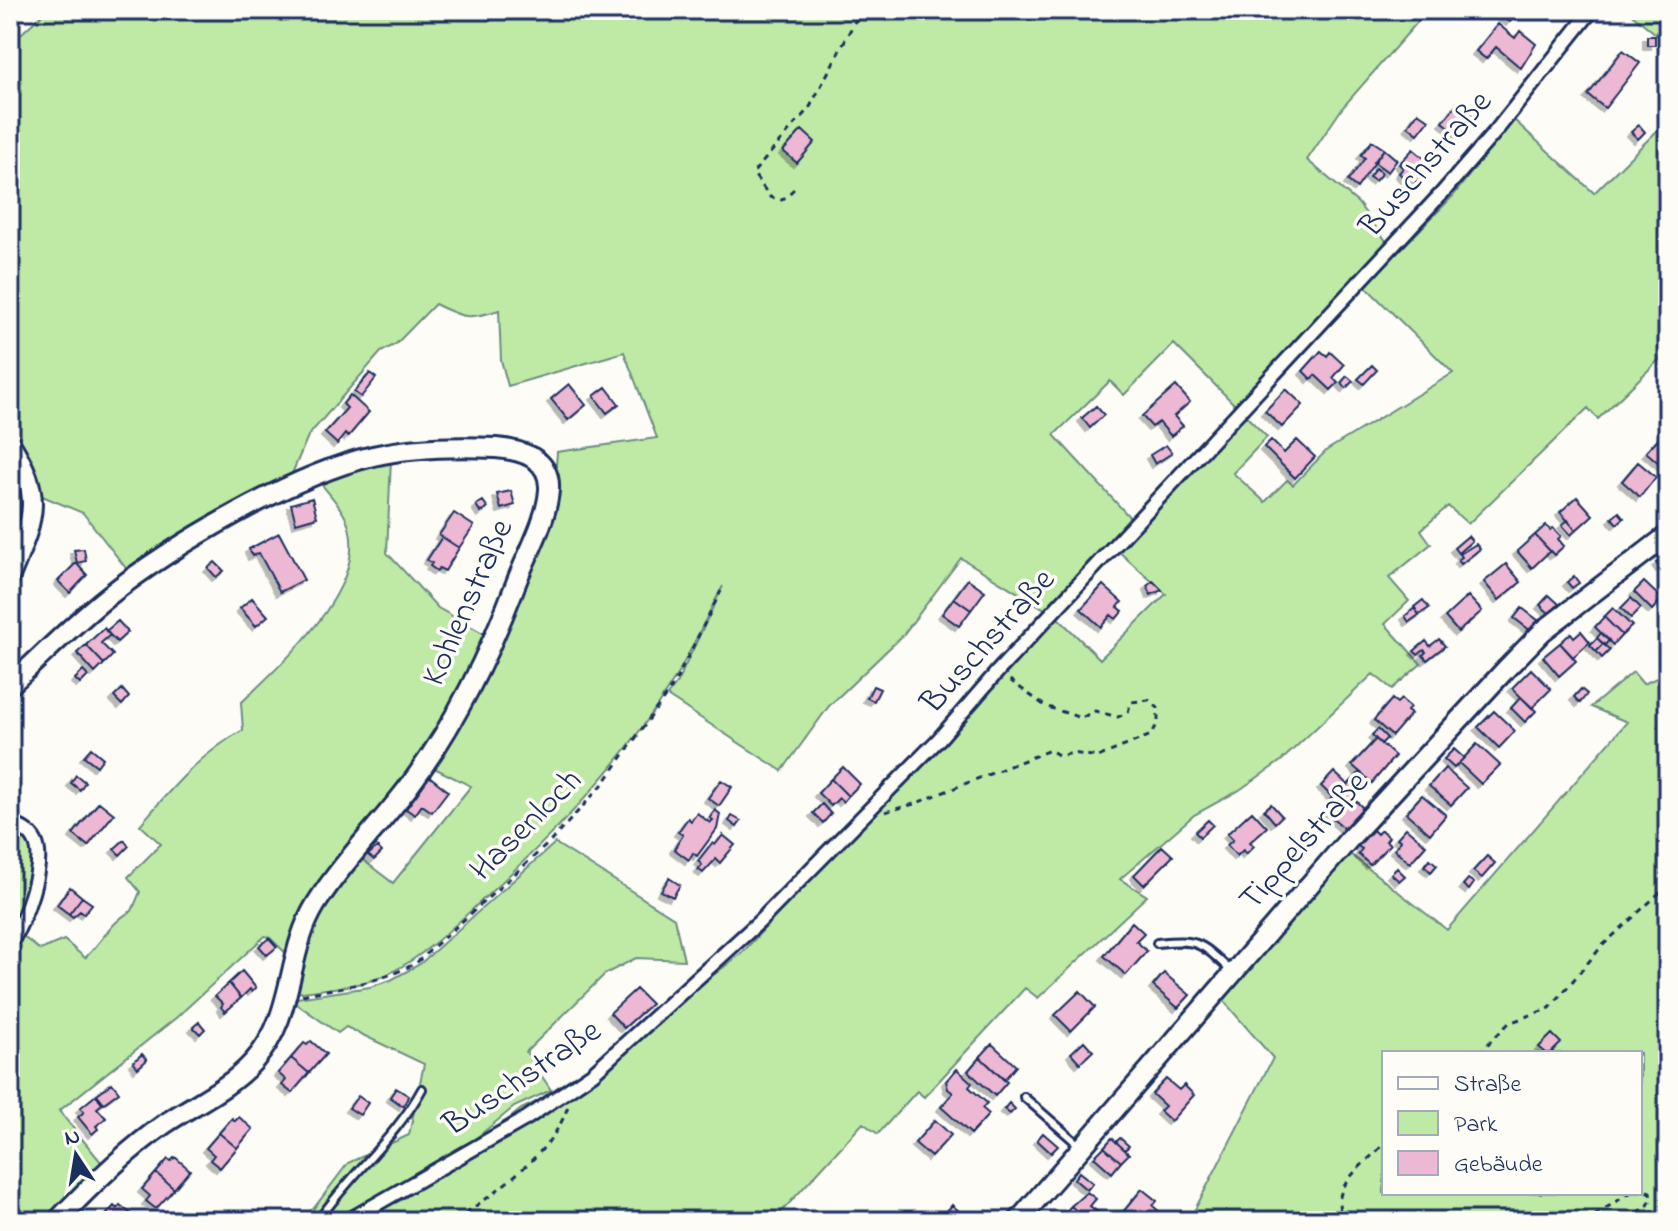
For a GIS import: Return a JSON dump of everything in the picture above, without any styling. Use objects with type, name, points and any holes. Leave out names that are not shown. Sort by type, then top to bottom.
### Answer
[{"type":"street","name":"Buschstraße","points":[[347,1221],[492,1139],[569,1090],[637,1035],[759,922],[939,739],[998,671],[1433,203],[1495,132],[1592,10]]},
{"type":"street","points":[[10,443],[28,476],[34,503],[27,532],[10,576]]},
{"type":"street","name":"Kohlenstraße","points":[[10,685],[122,586],[234,516],[327,471],[372,456],[452,447],[520,451],[540,463],[548,479],[548,496],[486,660],[428,759],[315,906],[300,941],[287,997],[273,1038],[252,1063],[227,1085],[130,1150],[70,1213],[57,1221]]},
{"type":"street","name":"Tippelstraße","points":[[1018,1221],[1351,837],[1543,631],[1668,535]]},
{"type":"street","points":[[10,823],[31,834],[37,844],[39,860],[32,890],[10,944]]},
{"type":"lane","points":[[1157,943],[1186,940],[1198,943],[1233,972]]},
{"type":"lane","points":[[318,1221],[335,1197],[398,1129],[422,1089]]},
{"type":"lane","points":[[1024,1097],[1081,1148]]},
{"type":"path","points":[[794,189],[782,200],[770,197],[753,173],[810,107],[855,21],[865,10]]},
{"type":"path","name":"Hasenloch","points":[[287,997],[365,984],[391,976],[416,963],[550,842],[603,784],[674,684],[721,591]]},
{"type":"path","points":[[860,817],[914,804],[1050,750],[1060,756],[1073,753],[1098,757],[1151,735],[1158,723],[1158,708],[1149,700],[1131,702],[1128,712],[1118,717],[1095,711],[1081,718],[1045,706],[998,671]]},
{"type":"path","points":[[1481,1051],[1509,1023],[1550,1008],[1602,946],[1668,885]]},
{"type":"path","points":[[456,1221],[468,1209],[490,1197],[547,1145],[565,1116],[569,1090]]},
{"type":"path","points":[[1344,1221],[1337,1204],[1339,1192],[1382,1146]]},
{"type":"path","points":[[1615,1221],[1646,1209],[1650,1204],[1650,1192],[1642,1190]]},
{"type":"path","points":[[1585,1221],[1627,1195]]},
{"type":"green space","points":[[47,10],[1428,10],[1343,107],[1307,160],[1358,203],[1389,245],[1239,409],[1174,344],[1124,395],[1110,381],[1054,435],[1134,522],[1048,611],[961,558],[903,635],[829,706],[782,771],[667,696],[677,683],[723,586],[679,672],[632,741],[565,820],[516,869],[430,947],[390,973],[354,985],[290,994],[316,907],[359,857],[393,883],[471,786],[428,765],[554,491],[557,452],[657,438],[624,352],[508,386],[501,360],[499,310],[466,316],[435,304],[396,344],[381,352],[308,436],[288,483],[132,576],[83,513],[35,493],[10,437],[10,44]]},
{"type":"green space","points":[[1627,10],[1668,10],[1668,44]]},
{"type":"green space","points":[[1513,119],[1594,193],[1668,120],[1668,351],[1598,419],[1588,408],[1468,524],[1448,506],[1421,530],[1431,544],[1389,578],[1409,601],[1385,624],[1421,664],[1392,689],[1373,674],[1281,761],[1238,791],[1194,815],[1120,879],[1147,896],[1038,998],[1025,988],[924,1097],[917,1091],[878,1134],[863,1123],[773,1221],[354,1221],[399,1201],[443,1173],[521,1109],[597,1073],[685,997],[742,953],[1054,614],[1100,659],[1166,594],[1117,550],[1244,414],[1267,437],[1233,473],[1265,502],[1287,480],[1293,485],[1327,450],[1453,373],[1365,286],[1453,196]]},
{"type":"green space","points":[[391,458],[387,553],[438,608],[488,636],[444,727],[324,891],[294,961],[265,936],[177,1017],[59,1111],[106,1168],[55,1221],[10,1221],[10,823],[39,851],[15,930],[40,950],[64,940],[85,958],[113,926],[132,911],[140,892],[128,877],[161,844],[140,825],[200,761],[243,730],[241,703],[299,645],[335,597],[347,571],[351,546],[345,516],[319,481]]},
{"type":"green space","points":[[1633,672],[1643,684],[1668,673],[1668,1221],[1189,1221],[1273,1058],[1221,998],[1346,851],[1447,930],[1627,722],[1591,707]]},
{"type":"green space","points":[[555,843],[674,918],[684,960],[636,958],[605,974],[526,1052],[551,1090],[514,1107],[447,1162],[341,1221],[301,1221],[348,1163],[409,1135],[424,1064],[346,1027],[338,1033],[290,999],[370,987],[391,980],[420,964]]},
{"type":"building","points":[[1503,10],[1519,10],[1510,22],[1499,15]]},
{"type":"building","points":[[1498,24],[1515,38],[1520,31],[1536,44],[1521,68],[1496,47],[1486,59],[1476,51]]},
{"type":"building","points":[[1647,36],[1655,36],[1655,45],[1647,45]]},
{"type":"building","points":[[1623,50],[1640,63],[1605,108],[1588,95]]},
{"type":"building","points":[[1457,104],[1475,118],[1461,136],[1443,122]]},
{"type":"building","points":[[1418,112],[1429,120],[1418,134],[1408,126]]},
{"type":"building","points":[[1639,125],[1645,132],[1638,139],[1631,132]]},
{"type":"building","points":[[802,130],[815,142],[797,163],[783,151]]},
{"type":"building","points":[[1372,141],[1384,149],[1357,188],[1348,181],[1365,158],[1361,155]]},
{"type":"building","points":[[1384,149],[1397,160],[1388,172],[1374,162]]},
{"type":"building","points":[[1413,149],[1435,167],[1420,184],[1399,173],[1403,168],[1399,164]]},
{"type":"building","points":[[1376,168],[1382,173],[1375,181],[1369,177]]},
{"type":"building","points":[[1321,351],[1327,356],[1330,352],[1344,365],[1333,378],[1338,383],[1331,390],[1315,375],[1311,379],[1303,371]]},
{"type":"building","points":[[1372,365],[1377,370],[1364,384],[1358,379]]},
{"type":"building","points":[[370,373],[376,378],[361,397],[354,392]]},
{"type":"building","points":[[1347,376],[1353,381],[1346,388],[1341,383]]},
{"type":"building","points":[[569,384],[586,405],[568,420],[551,399]]},
{"type":"building","points":[[1176,386],[1190,402],[1174,416],[1183,426],[1171,436],[1159,422],[1152,427],[1142,416]]},
{"type":"building","points":[[606,387],[619,404],[607,413],[594,396]]},
{"type":"building","points":[[1286,389],[1303,405],[1282,427],[1265,411]]},
{"type":"building","points":[[350,395],[369,412],[348,437],[345,434],[337,444],[325,433],[347,408],[343,404]]},
{"type":"building","points":[[1096,406],[1104,415],[1090,428],[1082,418]]},
{"type":"building","points":[[1666,430],[1668,432],[1668,471],[1646,452]]},
{"type":"building","points":[[1271,440],[1284,453],[1297,440],[1315,457],[1295,478],[1264,447]]},
{"type":"building","points":[[1166,445],[1172,453],[1155,464],[1150,455]]},
{"type":"building","points":[[1638,462],[1656,477],[1640,497],[1622,481]]},
{"type":"building","points":[[511,491],[515,505],[501,509],[497,494]]},
{"type":"building","points":[[1577,497],[1593,515],[1576,530],[1560,512]]},
{"type":"building","points":[[312,498],[317,517],[296,523],[291,504]]},
{"type":"building","points":[[483,501],[488,508],[481,513],[476,505]]},
{"type":"building","points":[[1619,512],[1624,518],[1617,524],[1612,518]]},
{"type":"building","points":[[454,513],[474,526],[459,548],[439,535]]},
{"type":"building","points":[[1568,520],[1576,530],[1571,535],[1562,525]]},
{"type":"building","points":[[1546,525],[1561,536],[1558,539],[1564,546],[1554,555],[1535,535]]},
{"type":"building","points":[[279,533],[304,580],[280,592],[259,553],[252,556],[249,549]]},
{"type":"building","points":[[1535,535],[1550,551],[1532,568],[1517,551]]},
{"type":"building","points":[[1468,536],[1472,541],[1458,553],[1454,548]]},
{"type":"building","points":[[442,537],[459,548],[445,571],[439,568],[437,571],[427,560]]},
{"type":"building","points":[[1476,544],[1480,549],[1461,564],[1458,560],[1462,557],[1460,554]]},
{"type":"building","points":[[84,549],[86,561],[77,563],[74,550]]},
{"type":"building","points":[[1664,557],[1668,562],[1660,568],[1656,563]]},
{"type":"building","points":[[215,562],[224,571],[216,577],[208,568]]},
{"type":"building","points":[[76,563],[87,575],[70,593],[58,581]]},
{"type":"building","points":[[1506,564],[1521,582],[1499,600],[1484,582]]},
{"type":"building","points":[[1574,576],[1579,583],[1572,588],[1567,582]]},
{"type":"building","points":[[968,579],[985,591],[971,610],[954,598]]},
{"type":"building","points":[[1153,581],[1162,590],[1151,595],[1147,586]]},
{"type":"building","points":[[1644,582],[1662,599],[1652,610],[1634,592]]},
{"type":"building","points":[[1103,585],[1122,602],[1118,607],[1123,611],[1116,619],[1111,615],[1101,627],[1081,609]]},
{"type":"building","points":[[1549,595],[1559,604],[1550,614],[1540,605]]},
{"type":"building","points":[[1468,596],[1482,611],[1458,632],[1445,617]]},
{"type":"building","points":[[252,598],[268,616],[256,626],[240,608]]},
{"type":"building","points":[[954,598],[971,610],[959,626],[942,614]]},
{"type":"building","points":[[1631,598],[1641,608],[1631,618],[1621,608]]},
{"type":"building","points":[[1423,600],[1429,608],[1419,615],[1414,607]]},
{"type":"building","points":[[1415,608],[1419,615],[1409,622],[1405,616]]},
{"type":"building","points":[[1522,608],[1539,621],[1531,631],[1514,618]]},
{"type":"building","points":[[1613,608],[1632,626],[1622,635],[1604,617]]},
{"type":"building","points":[[1604,617],[1622,635],[1613,645],[1595,627]]},
{"type":"building","points":[[118,621],[128,632],[117,642],[106,631]]},
{"type":"building","points":[[104,628],[110,635],[101,643],[113,655],[104,664],[86,645]]},
{"type":"building","points":[[1581,631],[1590,642],[1573,657],[1560,643],[1571,633],[1574,637]]},
{"type":"building","points":[[1601,633],[1609,640],[1605,645],[1597,638]]},
{"type":"building","points":[[1597,638],[1603,644],[1596,651],[1590,645]]},
{"type":"building","points":[[1439,639],[1445,646],[1427,660],[1424,650],[1418,655],[1414,651],[1426,641],[1430,646]]},
{"type":"building","points":[[1560,643],[1576,661],[1559,676],[1543,657]]},
{"type":"building","points":[[1603,644],[1610,650],[1602,658],[1596,651]]},
{"type":"building","points":[[86,645],[104,664],[95,673],[77,653]]},
{"type":"building","points":[[1531,669],[1551,689],[1532,708],[1512,688]]},
{"type":"building","points":[[83,671],[88,676],[80,684],[75,679]]},
{"type":"building","points":[[873,686],[880,689],[874,701],[867,698]]},
{"type":"building","points":[[122,689],[129,697],[122,705],[114,697]]},
{"type":"building","points":[[1581,689],[1587,694],[1580,703],[1574,697]]},
{"type":"building","points":[[1521,697],[1536,711],[1525,722],[1511,708]]},
{"type":"building","points":[[1392,699],[1397,703],[1401,699],[1410,707],[1407,711],[1411,714],[1392,736],[1374,720]]},
{"type":"building","points":[[1494,711],[1515,731],[1499,748],[1478,727]]},
{"type":"building","points":[[1378,729],[1387,738],[1381,744],[1372,735]]},
{"type":"building","points":[[1376,739],[1395,756],[1372,783],[1352,765]]},
{"type":"building","points":[[1477,744],[1500,765],[1481,784],[1459,763]]},
{"type":"building","points":[[91,748],[103,758],[97,766],[84,756]]},
{"type":"building","points":[[1454,749],[1464,758],[1454,768],[1444,759]]},
{"type":"building","points":[[843,767],[860,784],[848,796],[831,779]]},
{"type":"building","points":[[1445,768],[1467,788],[1451,805],[1429,786]]},
{"type":"building","points":[[1334,772],[1348,785],[1360,772],[1370,781],[1354,799],[1363,808],[1344,828],[1324,810],[1332,797],[1321,786]]},
{"type":"building","points":[[76,775],[85,782],[80,790],[71,783]]},
{"type":"building","points":[[429,776],[448,791],[432,812],[422,805],[415,815],[406,809]]},
{"type":"building","points":[[831,779],[848,796],[843,802],[839,798],[831,806],[818,793]]},
{"type":"building","points":[[721,780],[732,787],[719,806],[708,798]]},
{"type":"building","points":[[1422,795],[1446,815],[1430,834],[1406,813]]},
{"type":"building","points":[[99,802],[114,814],[88,846],[73,834]]},
{"type":"building","points":[[822,804],[831,814],[823,823],[813,813]]},
{"type":"building","points":[[1271,804],[1282,816],[1275,823],[1264,810]]},
{"type":"building","points":[[715,810],[720,814],[717,829],[697,856],[693,853],[689,860],[674,849],[683,835],[678,832],[688,818],[691,821],[697,813],[710,823]]},
{"type":"building","points":[[1252,811],[1267,827],[1250,842],[1254,846],[1246,854],[1243,850],[1237,856],[1227,845],[1233,840],[1227,834]]},
{"type":"building","points":[[732,816],[741,821],[737,827],[729,821]]},
{"type":"building","points":[[1208,820],[1213,825],[1200,837],[1195,832]]},
{"type":"building","points":[[1406,828],[1426,845],[1410,863],[1394,849],[1401,841],[1397,838]]},
{"type":"building","points":[[1373,830],[1377,834],[1381,830],[1389,837],[1386,841],[1390,844],[1370,865],[1358,854],[1362,849],[1358,846]]},
{"type":"building","points":[[723,835],[735,845],[720,863],[716,859],[703,873],[698,869],[702,865],[698,861]]},
{"type":"building","points":[[124,840],[129,846],[120,855],[114,849]]},
{"type":"building","points":[[1162,846],[1173,856],[1144,885],[1134,875]]},
{"type":"building","points":[[377,847],[382,852],[374,860],[368,855]]},
{"type":"building","points":[[1487,856],[1495,863],[1482,878],[1473,871]]},
{"type":"building","points":[[1430,859],[1437,865],[1431,872],[1424,866]]},
{"type":"building","points":[[1397,868],[1405,876],[1399,881],[1391,874]]},
{"type":"building","points":[[669,878],[680,885],[673,897],[661,891]]},
{"type":"building","points":[[1468,879],[1474,883],[1469,890],[1463,885]]},
{"type":"building","points":[[70,887],[82,897],[69,914],[57,905]]},
{"type":"building","points":[[82,897],[92,904],[84,914],[80,911],[73,917],[69,914]]},
{"type":"building","points":[[1132,922],[1144,933],[1136,941],[1147,951],[1126,975],[1104,956]]},
{"type":"building","points":[[269,938],[277,947],[267,955],[259,946]]},
{"type":"building","points":[[242,971],[256,988],[252,992],[250,989],[241,998],[229,983]]},
{"type":"building","points":[[1164,973],[1190,995],[1178,1008],[1153,986]]},
{"type":"building","points":[[229,983],[241,998],[225,1012],[221,1007],[223,1004],[215,996]]},
{"type":"building","points":[[636,989],[651,1004],[624,1028],[610,1013]]},
{"type":"building","points":[[1080,991],[1095,1007],[1071,1031],[1055,1015]]},
{"type":"building","points":[[199,1022],[205,1029],[200,1034],[193,1027]]},
{"type":"building","points":[[1552,1034],[1561,1043],[1553,1051],[1544,1051],[1539,1047]]},
{"type":"building","points":[[311,1041],[326,1054],[309,1073],[291,1058],[304,1043],[307,1045]]},
{"type":"building","points":[[1084,1041],[1093,1051],[1080,1063],[1071,1053]]},
{"type":"building","points":[[992,1044],[1016,1066],[1004,1080],[980,1057]]},
{"type":"building","points":[[142,1054],[147,1060],[138,1068],[133,1062]]},
{"type":"building","points":[[980,1057],[1007,1082],[995,1096],[968,1071]]},
{"type":"building","points":[[291,1058],[309,1073],[292,1093],[282,1085],[286,1080],[278,1073]]},
{"type":"building","points":[[957,1069],[972,1083],[969,1087],[987,1103],[982,1108],[989,1114],[971,1134],[941,1107],[953,1093],[946,1081]]},
{"type":"building","points":[[1166,1079],[1179,1090],[1184,1085],[1194,1095],[1171,1121],[1160,1111],[1165,1106],[1152,1094]]},
{"type":"building","points":[[112,1083],[119,1092],[104,1103],[97,1094]]},
{"type":"building","points":[[396,1088],[409,1096],[403,1106],[390,1097]]},
{"type":"building","points":[[96,1095],[102,1104],[97,1108],[106,1118],[92,1134],[78,1117],[84,1112],[80,1108]]},
{"type":"building","points":[[358,1096],[368,1103],[360,1115],[349,1108]]},
{"type":"building","points":[[1009,1103],[1015,1109],[1010,1114],[1004,1109]]},
{"type":"building","points":[[239,1117],[253,1129],[237,1148],[219,1133],[232,1118],[235,1121]]},
{"type":"building","points":[[935,1120],[951,1135],[931,1157],[915,1143]]},
{"type":"building","points":[[219,1133],[237,1148],[220,1168],[210,1160],[214,1155],[206,1148]]},
{"type":"building","points":[[1043,1133],[1058,1146],[1051,1153],[1037,1140]]},
{"type":"building","points":[[1112,1138],[1129,1154],[1121,1162],[1104,1147]]},
{"type":"building","points":[[1120,1138],[1129,1146],[1125,1150],[1116,1142]]},
{"type":"building","points":[[1104,1147],[1121,1162],[1112,1173],[1094,1157]]},
{"type":"building","points":[[175,1157],[190,1170],[174,1189],[156,1173],[168,1159],[171,1161]]},
{"type":"building","points":[[1079,1172],[1093,1183],[1087,1190],[1074,1179]]},
{"type":"building","points":[[156,1173],[174,1189],[156,1209],[146,1201],[150,1196],[142,1189]]},
{"type":"building","points":[[1142,1189],[1157,1201],[1153,1206],[1161,1213],[1154,1221],[1145,1216],[1141,1221],[1122,1221],[1118,1218]]},
{"type":"building","points":[[1087,1192],[1096,1199],[1090,1206],[1100,1214],[1094,1221],[1088,1221],[1071,1206]]},
{"type":"building","points":[[120,1205],[135,1217],[132,1221],[101,1221],[114,1206],[117,1209]]},
{"type":"building","points":[[952,1205],[969,1220],[975,1221],[939,1221]]},
{"type":"building","points":[[1071,1206],[1088,1221],[1068,1221],[1062,1216]]}]
